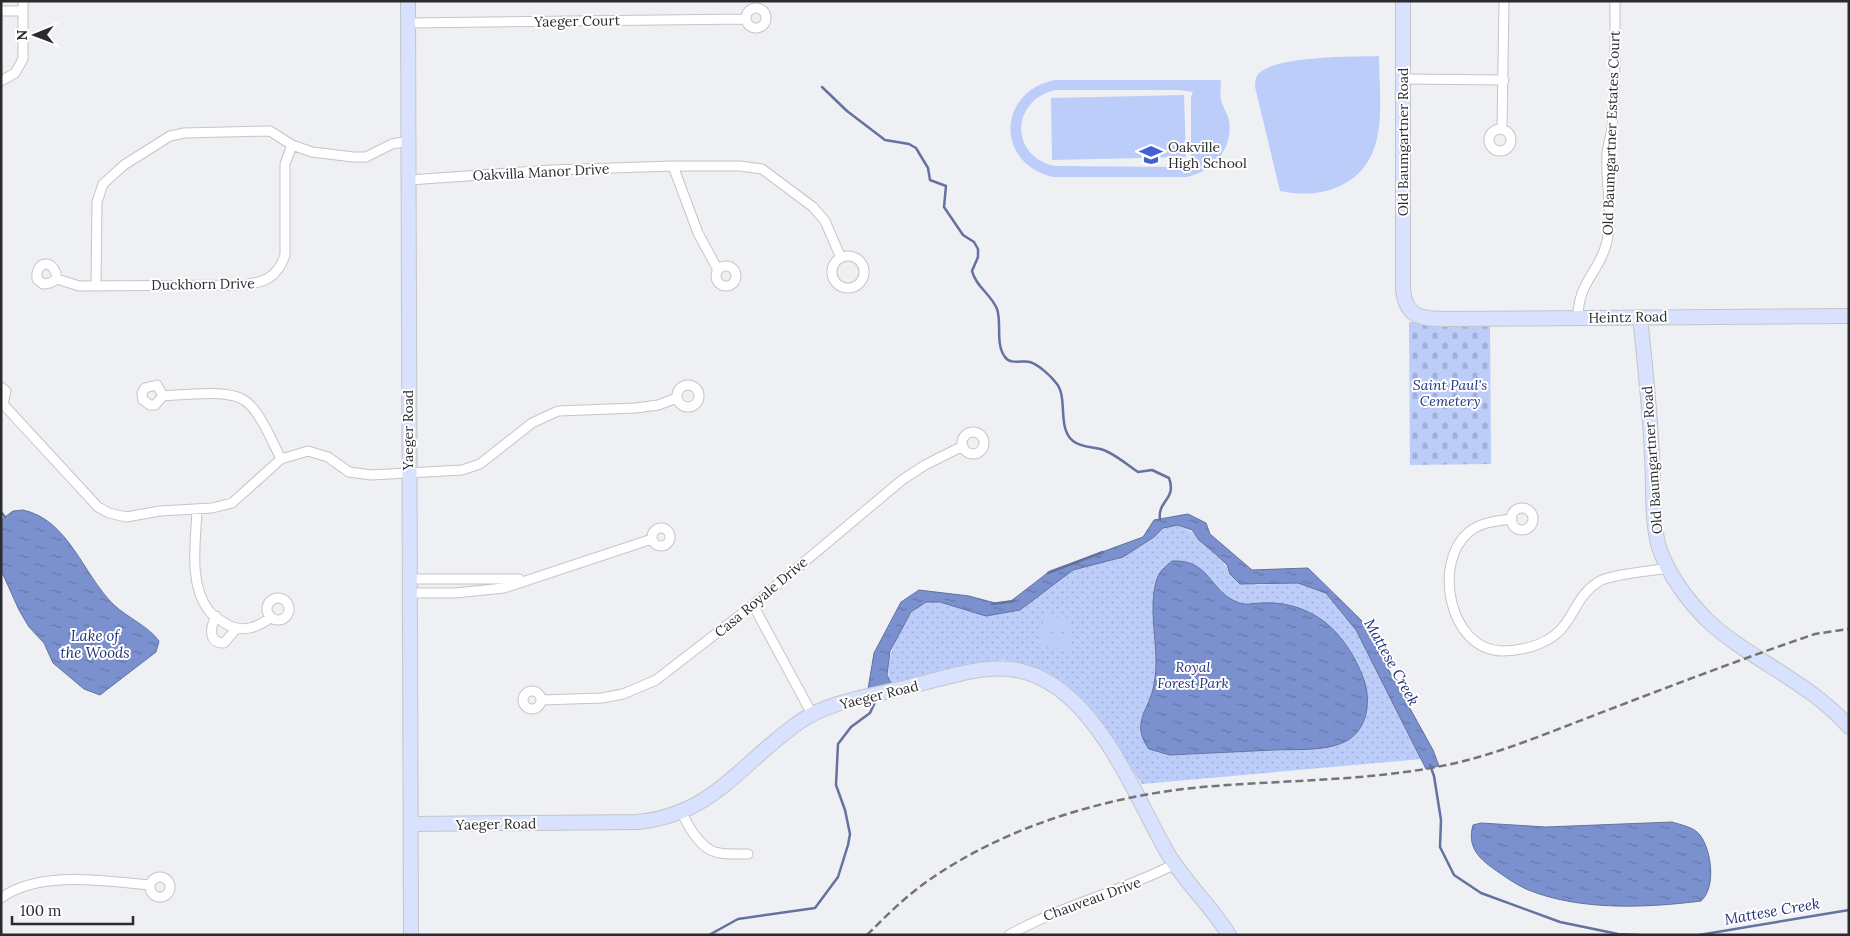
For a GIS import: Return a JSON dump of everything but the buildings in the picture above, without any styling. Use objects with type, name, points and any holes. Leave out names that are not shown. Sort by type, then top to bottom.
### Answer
[{"type":"street","points":[[1,81],[15,73],[23,59],[23,1]]},
{"type":"street","name":"Yaeger Road","points":[[408,1],[408,473],[411,824],[637,822],[682,813],[721,789],[785,733],[812,714],[863,698],[991,669],[1022,671],[1056,687],[1082,712],[1119,761],[1175,864],[1229,935]]},
{"type":"street","name":"Old Baumgartner Road","points":[[1403,1],[1403,290],[1404,302],[1410,310]]},
{"type":"street","points":[[1502,128],[1504,1]]},
{"type":"street","name":"Old Baumgartner Estates Court","points":[[1578,318],[1578,303],[1583,287],[1606,245],[1608,227],[1607,154],[1612,127],[1615,1]]},
{"type":"street","points":[[1,11],[23,11]]},
{"type":"street","name":"Yaeger Court","points":[[408,23],[746,19]]},
{"type":"street","points":[[1403,79],[1504,80]]},
{"type":"street","points":[[96,285],[97,202],[103,184],[124,165],[170,136],[184,133],[270,131],[284,137],[292,145],[312,152],[366,157],[392,144],[409,141]]},
{"type":"street","name":"Duckhorn Drive","points":[[57,279],[78,286],[240,286],[264,282],[273,277],[281,266],[285,255],[285,164],[292,145]]},
{"type":"street","points":[[673,166],[698,232],[718,270]]},
{"type":"street","name":"Oakvilla Manor Drive","points":[[409,180],[551,170],[673,166],[740,166],[762,169],[813,207],[825,221],[841,258]]},
{"type":"street","name":"Heintz Road","points":[[1410,310],[1418,316],[1429,319],[1849,316]]},
{"type":"street","name":"Old Baumgartner Road","points":[[1640,317],[1651,431],[1657,536],[1659,547],[1669,568],[1690,600],[1707,620],[1820,700],[1849,727]]},
{"type":"street","points":[[1,387],[6,391],[2,404],[90,500],[104,510],[126,517],[146,515],[160,510],[212,508],[232,504],[281,459],[308,451],[328,457],[349,472],[371,475],[462,470],[480,464],[532,423],[558,410],[636,408],[658,405],[677,398]]},
{"type":"street","points":[[163,396],[226,394],[244,400],[263,424],[281,459]]},
{"type":"street","name":"Casa Royale Drive","points":[[541,700],[602,698],[623,694],[656,680],[753,605],[902,480],[925,465],[963,446]]},
{"type":"street","points":[[197,509],[196,577],[202,598],[210,612],[237,628],[249,628],[264,623],[271,617]]},
{"type":"street","points":[[1512,519],[1483,524],[1468,533],[1455,547],[1450,564],[1449,582],[1457,619],[1465,633],[1477,644],[1488,648],[1511,651],[1536,645],[1559,632],[1570,618],[1579,599],[1601,580],[1669,568]]},
{"type":"street","points":[[409,586],[478,591],[504,588],[652,539]]},
{"type":"street","points":[[409,586],[527,580]]},
{"type":"street","points":[[753,605],[812,714]]},
{"type":"street","points":[[216,616],[211,633],[212,639],[218,643],[224,643],[237,628]]},
{"type":"street","points":[[682,813],[695,834],[710,850],[716,853],[748,854]]},
{"type":"street","points":[[411,824],[411,935]]},
{"type":"street","name":"Chauveau Drive","points":[[1009,935],[1038,919],[1134,884],[1175,864]]},
{"type":"street","points":[[1,898],[31,885],[71,879],[149,885]]},
{"type":"green space","points":[[1379,56],[1379,130],[1375,147],[1368,162],[1356,175],[1333,189],[1311,193],[1280,191],[1255,87],[1257,76],[1265,69],[1295,61],[1333,57]]},
{"type":"green space","points":[[1055,80],[1221,80],[1221,100],[1229,121],[1228,141],[1220,157],[1213,164],[1206,170],[1187,177],[1053,177],[1034,170],[1021,158],[1013,143],[1011,128],[1014,112],[1022,98],[1036,87]],"holes":[[[1055,90],[1179,90],[1193,92],[1191,97],[1191,160],[1193,164],[1178,167],[1055,166],[1040,161],[1030,152],[1023,141],[1021,129],[1023,117],[1030,105],[1040,96]]]},
{"type":"green space","points":[[1184,95],[1186,157],[1052,160],[1051,98]]},
{"type":"green space","name":"Saint Paul's Cemetery","points":[[1409,322],[1490,322],[1491,464],[1410,465]]},
{"type":"green space","name":"Royal Forest Park","points":[[1178,525],[1208,545],[1222,560],[1230,574],[1257,585],[1298,582],[1328,589],[1356,630],[1422,759],[1142,784],[1100,722],[1056,679],[1003,660],[891,683],[888,675],[889,664],[896,638],[918,606],[933,601],[949,603],[986,616],[1055,582],[1073,570],[1095,564],[1154,537],[1163,528]]},
{"type":"green space","points":[[1044,616],[1072,619],[1070,633],[1042,629]]},
{"type":"green space","points":[[1041,632],[1070,636],[1068,650],[1039,646]]},
{"type":"water","name":"Lake of the Woods","points":[[23,510],[39,516],[52,525],[64,537],[103,593],[114,605],[149,631],[159,641],[156,652],[100,695],[84,689],[53,663],[44,643],[29,627],[19,610],[1,570],[1,520],[13,511]]},
{"type":"water","points":[[1188,514],[1206,523],[1210,534],[1252,570],[1308,568],[1361,620],[1433,750],[1439,766],[1426,769],[1356,630],[1326,593],[1298,583],[1240,584],[1230,574],[1227,565],[1199,540],[1192,530],[1178,525],[1163,528],[1154,537],[1123,557],[1073,570],[1020,610],[986,616],[940,602],[926,602],[911,612],[890,651],[887,675],[891,683],[868,689],[874,653],[901,602],[919,590],[969,596],[995,603],[1011,601],[1050,571],[1143,537],[1154,520]]},
{"type":"water","points":[[1172,561],[1185,562],[1202,570],[1220,591],[1237,602],[1289,605],[1314,615],[1331,627],[1351,652],[1366,688],[1366,713],[1364,721],[1355,735],[1340,744],[1311,749],[1170,755],[1149,749],[1141,732],[1141,725],[1153,689],[1155,676],[1154,595],[1159,575]]},
{"type":"water","points":[[1672,822],[1697,832],[1707,850],[1710,859],[1710,879],[1706,895],[1701,901],[1658,905],[1612,906],[1568,901],[1546,896],[1522,887],[1488,865],[1475,851],[1472,839],[1473,825],[1481,823],[1546,827]]},
{"type":"waterway","points":[[822,87],[847,111],[885,140],[909,144],[916,148],[928,168],[930,180],[946,186],[944,207],[963,235],[974,242],[978,249],[978,257],[972,271],[977,282],[997,309],[999,340],[1005,357],[1010,361],[1033,363],[1045,371],[1057,384],[1062,397],[1065,429],[1077,444],[1106,451],[1138,472],[1152,470],[1169,478],[1171,491],[1161,508],[1160,520]]},
{"type":"waterway","points":[[1,512],[5,517]]},
{"type":"waterway","name":"Mattese Creek","points":[[1048,573],[1103,552]]},
{"type":"waterway","name":"Mattese Creek","points":[[992,604],[1014,601]]},
{"type":"waterway","name":"Mattese Creek","points":[[709,935],[738,919],[815,908],[838,877],[850,834],[845,810],[836,785],[838,744],[851,727],[870,713],[876,700]]},
{"type":"waterway","name":"Mattese Creek","points":[[1430,765],[1434,776],[1441,820],[1440,847],[1454,875],[1481,893],[1560,922],[1618,934],[1640,935]]},
{"type":"waterway","name":"Mattese Creek","points":[[1699,935],[1849,910]]},
{"type":"railway","points":[[867,935],[915,891],[960,860],[1021,831],[1052,819],[1117,801],[1183,789],[1389,774],[1456,763],[1526,741],[1705,673],[1815,634],[1849,629]]},
{"type":"place","name":"Oakville High School","points":[[1151,155]]}]
